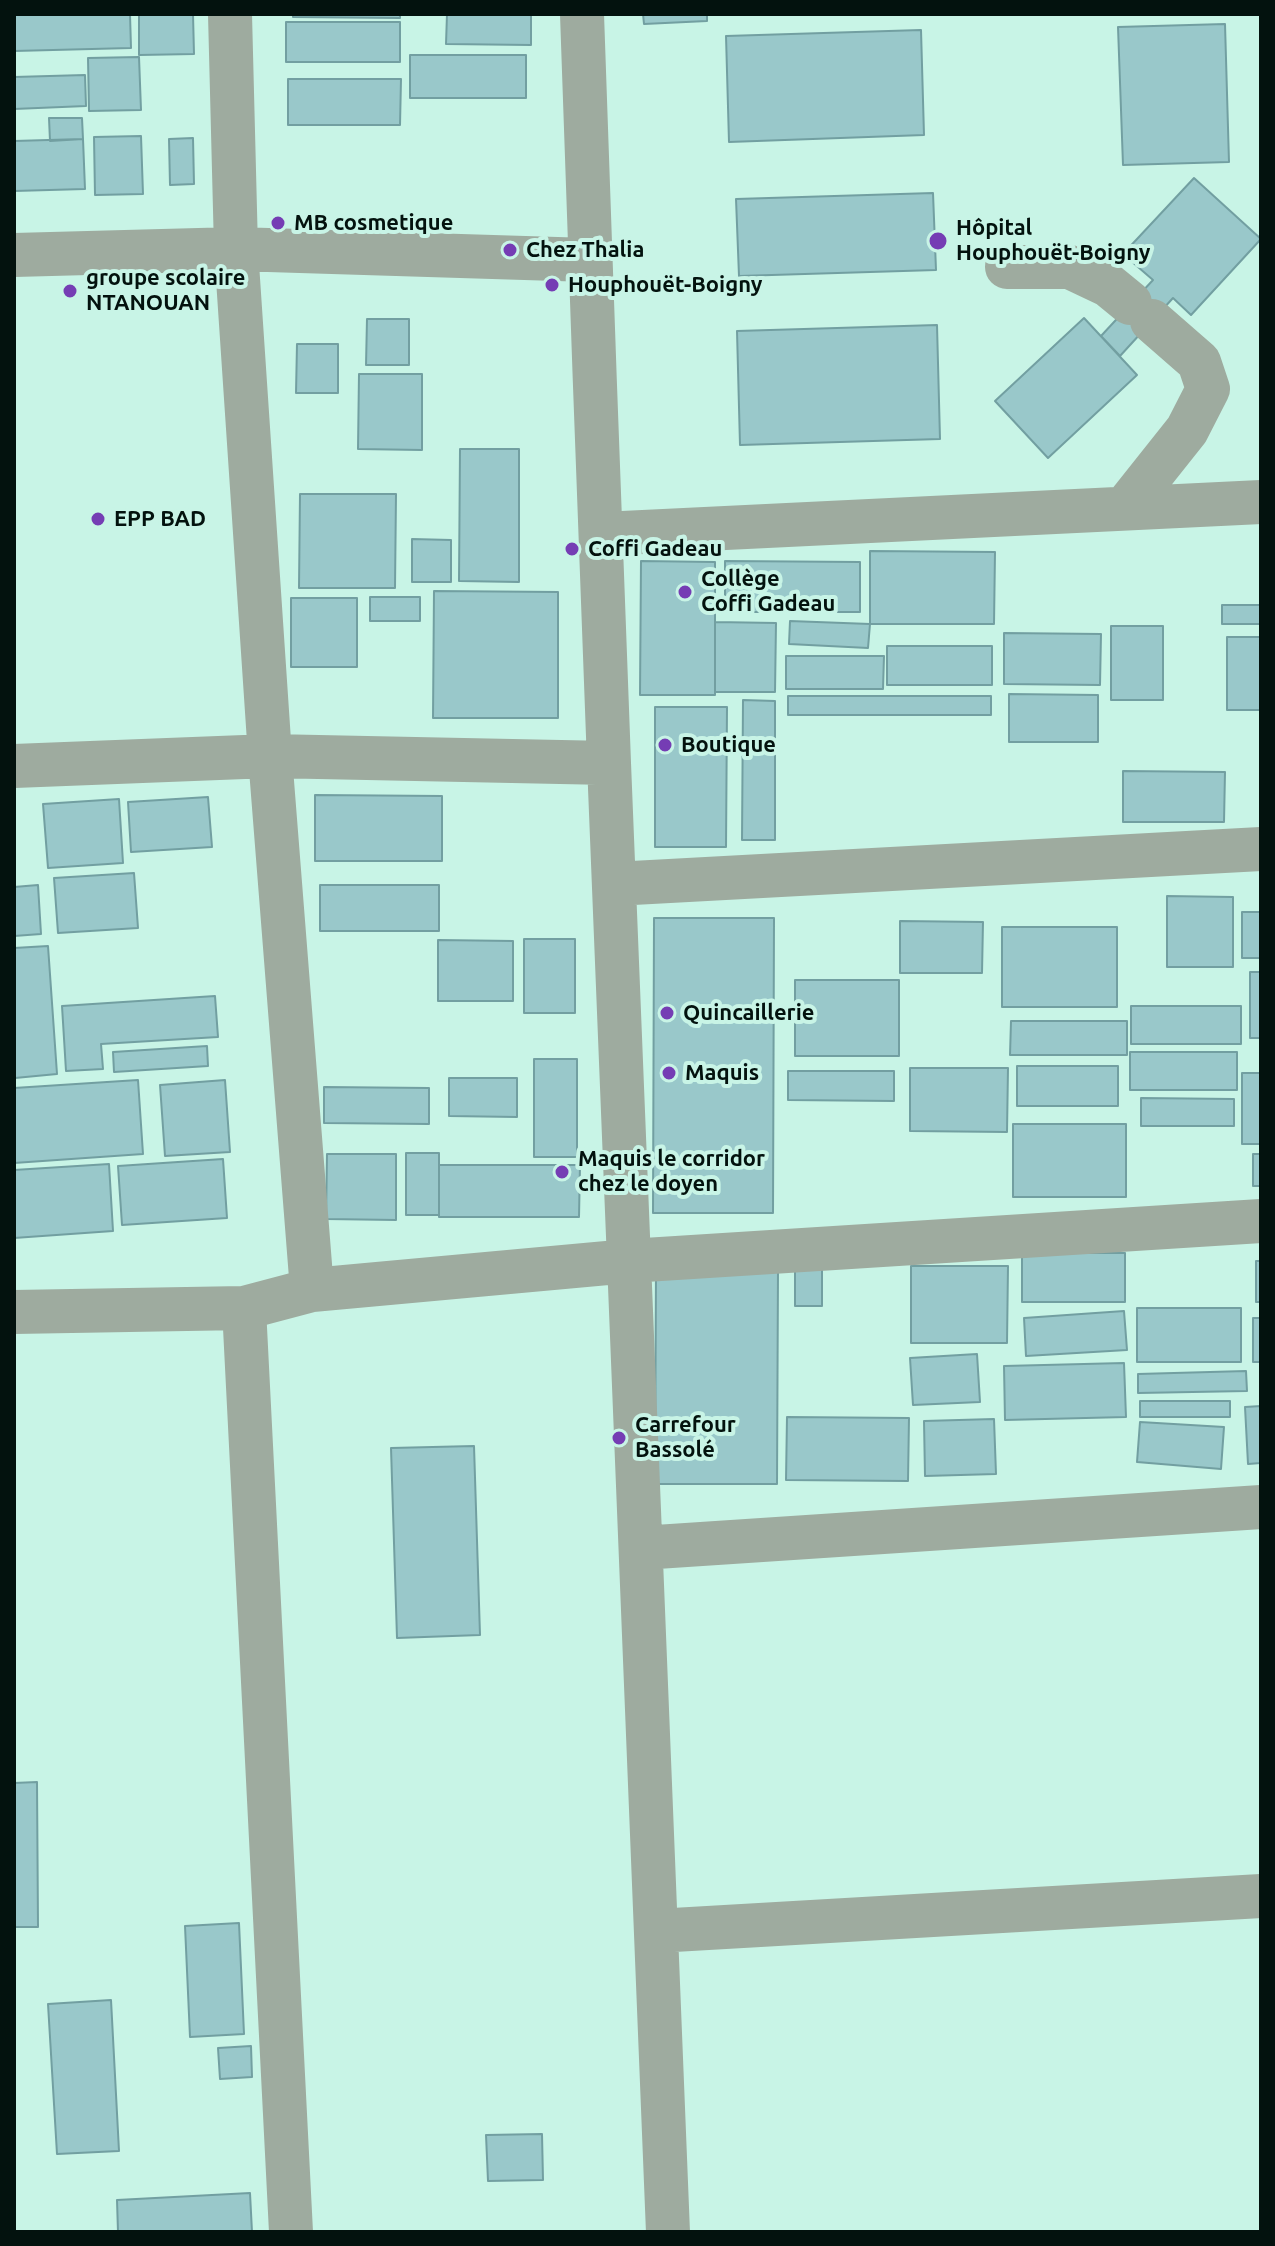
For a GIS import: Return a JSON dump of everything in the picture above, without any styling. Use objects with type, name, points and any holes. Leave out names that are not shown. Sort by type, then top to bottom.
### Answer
[{"type":"street","points":[[230,14],[236,249],[270,756],[312,1290]]},
{"type":"street","points":[[582,14],[589,260],[668,2232]]},
{"type":"street","points":[[14,255],[236,249],[589,260]]},
{"type":"street","points":[[1007,267],[1070,267],[1108,285],[1199,362],[1208,389],[1187,430],[1125,508]]},
{"type":"street","points":[[602,534],[1261,502]]},
{"type":"street","points":[[14,766],[270,756],[609,763]]},
{"type":"street","points":[[614,884],[1261,849]]},
{"type":"street","points":[[14,1312],[244,1308],[312,1290],[629,1261],[1261,1221]]},
{"type":"street","points":[[244,1308],[291,2232]]},
{"type":"street","points":[[641,1548],[1261,1507]]},
{"type":"street","points":[[656,1931],[1261,1896]]},
{"type":"building","points":[[14,14],[130,14],[131,48],[14,51]]},
{"type":"building","points":[[139,14],[193,14],[194,54],[139,55]]},
{"type":"building","points":[[293,14],[400,14],[400,18],[293,17]]},
{"type":"building","points":[[447,14],[531,14],[531,45],[446,44]]},
{"type":"building","points":[[643,14],[707,14],[707,21],[644,24]]},
{"type":"building","points":[[286,22],[400,22],[400,62],[286,62]]},
{"type":"building","points":[[1225,24],[1229,162],[1123,165],[1118,27]]},
{"type":"building","points":[[921,30],[924,135],[729,142],[726,36]]},
{"type":"building","points":[[410,55],[526,55],[526,98],[410,98]]},
{"type":"building","points":[[139,57],[141,110],[89,111],[88,58]]},
{"type":"building","points":[[85,75],[86,106],[14,109],[14,77]]},
{"type":"building","points":[[288,79],[401,79],[400,125],[288,125]]},
{"type":"building","points":[[49,118],[82,118],[83,139],[50,141]]},
{"type":"building","points":[[141,136],[143,194],[95,195],[94,137]]},
{"type":"building","points":[[193,138],[194,184],[170,185],[169,139]]},
{"type":"building","points":[[83,139],[85,189],[14,191],[14,141]]},
{"type":"building","points":[[1194,178],[1261,239],[1191,315],[1173,298],[1120,356],[1101,336],[1153,280],[1123,254]]},
{"type":"building","points":[[933,193],[936,270],[739,276],[736,199]]},
{"type":"building","points":[[1084,318],[1137,375],[1048,458],[995,401]]},
{"type":"building","points":[[367,319],[409,319],[409,365],[366,365]]},
{"type":"building","points":[[937,325],[940,439],[740,445],[737,331]]},
{"type":"building","points":[[297,344],[338,344],[338,393],[296,393]]},
{"type":"building","points":[[359,374],[422,374],[422,450],[358,449]]},
{"type":"building","points":[[460,449],[519,449],[519,582],[459,581]]},
{"type":"building","points":[[300,494],[396,494],[395,588],[299,588]]},
{"type":"building","points":[[412,539],[451,540],[451,582],[412,582]]},
{"type":"building","points":[[870,551],[995,552],[994,624],[870,624]]},
{"type":"building","points":[[641,561],[715,562],[715,695],[640,695]]},
{"type":"building","points":[[725,561],[860,562],[860,612],[725,612]]},
{"type":"building","points":[[434,591],[558,592],[558,718],[433,718]]},
{"type":"building","points":[[370,597],[420,597],[420,621],[370,621]]},
{"type":"building","points":[[291,598],[357,598],[357,667],[291,667]]},
{"type":"building","points":[[1222,605],[1261,605],[1261,624],[1222,624]]},
{"type":"building","points":[[790,621],[870,624],[868,648],[789,644]]},
{"type":"building","points":[[715,622],[776,623],[775,692],[715,692]]},
{"type":"building","points":[[1111,626],[1163,626],[1163,700],[1111,700]]},
{"type":"building","points":[[1004,633],[1101,634],[1100,685],[1004,684]]},
{"type":"building","points":[[1227,637],[1261,637],[1261,710],[1227,710]]},
{"type":"building","points":[[887,646],[992,646],[992,685],[887,685]]},
{"type":"building","points":[[786,656],[884,656],[883,689],[786,689]]},
{"type":"building","points":[[1009,694],[1098,695],[1098,742],[1009,742]]},
{"type":"building","points":[[788,696],[991,696],[991,715],[788,715]]},
{"type":"building","points":[[743,700],[775,701],[775,840],[742,840]]},
{"type":"building","points":[[655,707],[727,707],[726,847],[655,847]]},
{"type":"building","points":[[1123,771],[1225,772],[1224,822],[1123,822]]},
{"type":"building","points":[[315,795],[442,796],[442,861],[315,861]]},
{"type":"building","points":[[208,797],[212,847],[131,852],[128,802]]},
{"type":"building","points":[[119,799],[123,863],[48,868],[43,804]]},
{"type":"building","points":[[134,873],[138,928],[58,933],[54,878]]},
{"type":"building","points":[[38,885],[41,934],[14,936],[14,887]]},
{"type":"building","points":[[320,885],[439,885],[439,931],[320,931]]},
{"type":"building","points":[[1167,896],[1233,897],[1233,967],[1167,967]]},
{"type":"building","points":[[1242,912],[1261,912],[1261,958],[1242,958]]},
{"type":"building","points":[[654,918],[774,918],[773,1213],[653,1213]]},
{"type":"building","points":[[900,921],[983,922],[982,973],[900,973]]},
{"type":"building","points":[[1002,927],[1117,927],[1117,1007],[1002,1007]]},
{"type":"building","points":[[524,939],[575,939],[575,1013],[524,1013]]},
{"type":"building","points":[[438,940],[513,941],[513,1001],[438,1001]]},
{"type":"building","points":[[48,946],[57,1074],[15,1078],[14,948]]},
{"type":"building","points":[[1250,972],[1261,972],[1261,1038],[1250,1038]]},
{"type":"building","points":[[795,980],[899,980],[899,1056],[795,1056]]},
{"type":"building","points":[[215,996],[218,1037],[101,1044],[103,1069],[66,1071],[62,1006]]},
{"type":"building","points":[[1131,1006],[1241,1006],[1241,1044],[1131,1044]]},
{"type":"building","points":[[1011,1021],[1127,1021],[1127,1055],[1010,1055]]},
{"type":"building","points":[[207,1046],[208,1066],[114,1072],[113,1052]]},
{"type":"building","points":[[1130,1052],[1237,1052],[1237,1090],[1130,1090]]},
{"type":"building","points":[[534,1059],[577,1059],[577,1157],[534,1157]]},
{"type":"building","points":[[1017,1066],[1118,1066],[1118,1106],[1017,1106]]},
{"type":"building","points":[[910,1068],[1008,1068],[1007,1132],[910,1131]]},
{"type":"building","points":[[788,1071],[894,1071],[894,1101],[788,1100]]},
{"type":"building","points":[[1242,1073],[1261,1073],[1261,1144],[1242,1144]]},
{"type":"building","points":[[449,1078],[517,1078],[517,1117],[449,1116]]},
{"type":"building","points":[[138,1080],[143,1154],[14,1163],[14,1088]]},
{"type":"building","points":[[225,1080],[230,1152],[165,1156],[160,1085]]},
{"type":"building","points":[[324,1087],[429,1088],[429,1124],[324,1123]]},
{"type":"building","points":[[1141,1098],[1234,1099],[1234,1126],[1141,1126]]},
{"type":"building","points":[[1013,1124],[1126,1124],[1126,1197],[1013,1197]]},
{"type":"building","points":[[406,1153],[439,1153],[439,1215],[406,1215]]},
{"type":"building","points":[[327,1154],[396,1154],[396,1220],[326,1219]]},
{"type":"building","points":[[1253,1154],[1261,1154],[1261,1186],[1253,1186]]},
{"type":"building","points":[[223,1159],[227,1218],[122,1225],[118,1166]]},
{"type":"building","points":[[109,1164],[113,1231],[14,1238],[14,1170]]},
{"type":"building","points":[[439,1165],[580,1165],[579,1217],[439,1217]]},
{"type":"building","points":[[1022,1253],[1125,1253],[1125,1302],[1022,1302]]},
{"type":"building","points":[[795,1259],[822,1260],[822,1306],[795,1306]]},
{"type":"building","points":[[1256,1261],[1261,1261],[1261,1302],[1256,1302]]},
{"type":"building","points":[[911,1266],[1008,1266],[1007,1343],[911,1343]]},
{"type":"building","points":[[656,1268],[778,1269],[777,1484],[655,1484]]},
{"type":"building","points":[[1137,1308],[1241,1308],[1241,1362],[1137,1362]]},
{"type":"building","points":[[1124,1311],[1127,1350],[1026,1356],[1024,1318]]},
{"type":"building","points":[[1253,1318],[1261,1318],[1261,1362],[1253,1362]]},
{"type":"building","points":[[977,1354],[980,1402],[913,1405],[910,1358]]},
{"type":"building","points":[[1124,1363],[1126,1417],[1005,1420],[1004,1366]]},
{"type":"building","points":[[1246,1371],[1247,1391],[1138,1393],[1138,1374]]},
{"type":"building","points":[[1140,1401],[1230,1401],[1230,1417],[1140,1417]]},
{"type":"building","points":[[1261,1406],[1261,1463],[1248,1464],[1245,1407]]},
{"type":"building","points":[[787,1417],[909,1418],[908,1481],[786,1480]]},
{"type":"building","points":[[994,1419],[996,1474],[925,1476],[924,1421]]},
{"type":"building","points":[[1140,1422],[1224,1427],[1221,1469],[1137,1462]]},
{"type":"building","points":[[474,1446],[480,1635],[397,1638],[391,1448]]},
{"type":"building","points":[[37,1782],[38,1927],[14,1927],[14,1783]]},
{"type":"building","points":[[239,1923],[244,2034],[190,2037],[185,1926]]},
{"type":"building","points":[[111,2000],[119,2151],[57,2154],[48,2004]]},
{"type":"building","points":[[251,2046],[252,2077],[220,2079],[218,2048]]},
{"type":"building","points":[[542,2134],[543,2180],[488,2181],[486,2135]]},
{"type":"building","points":[[250,2193],[252,2232],[118,2232],[117,2200]]},
{"type":"place","name":"MB cosmetique","points":[[278,223]]},
{"type":"place","name":"Hôpital Houphouët-Boigny","points":[[938,241]]},
{"type":"place","name":"Chez Thalia","points":[[510,250]]},
{"type":"place","name":"Houphouët-Boigny","points":[[552,285]]},
{"type":"place","name":"groupe scolaire NTANOUAN","points":[[70,291]]},
{"type":"place","name":"EPP BAD","points":[[98,519]]},
{"type":"place","name":"Coffi Gadeau","points":[[572,549]]},
{"type":"place","name":"Collège Coffi Gadeau","points":[[685,592]]},
{"type":"place","name":"Boutique","points":[[665,745]]},
{"type":"place","name":"Quincaillerie","points":[[667,1013]]},
{"type":"place","name":"Maquis","points":[[669,1073]]},
{"type":"place","name":"Maquis le corridor chez le doyen","points":[[562,1172]]},
{"type":"place","name":"Carrefour Bassolé","points":[[619,1438]]}]
